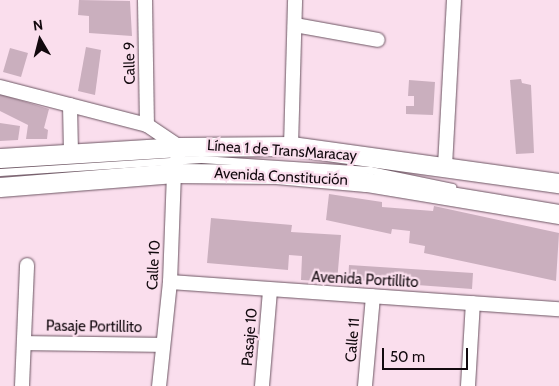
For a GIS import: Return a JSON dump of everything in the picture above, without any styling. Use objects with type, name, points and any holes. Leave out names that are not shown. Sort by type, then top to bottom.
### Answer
[{"type":"street","name":"Calle 9","points":[[146,0],[147,125]]},
{"type":"street","points":[[291,146],[295,0]]},
{"type":"street","points":[[445,166],[454,0]]},
{"type":"street","points":[[295,25],[378,40]]},
{"type":"street","points":[[0,87],[147,125],[177,160]]},
{"type":"street","points":[[70,105],[71,153]]},
{"type":"street","name":"Avenida Constitución","points":[[0,187],[177,160],[291,146],[559,183]]},
{"type":"street","name":"Avenida Constitución","points":[[0,158],[71,153],[177,160],[276,174],[366,182],[559,214]]},
{"type":"street","name":"Calle 10","points":[[159,386],[170,282],[177,160]]},
{"type":"street","points":[[22,386],[27,265]]},
{"type":"street","name":"Avenida Portillito","points":[[170,282],[270,291],[373,296],[559,310]]},
{"type":"street","name":"Pasaje 10","points":[[262,386],[270,291]]},
{"type":"street","name":"Calle 11","points":[[365,386],[373,296]]},
{"type":"street","points":[[468,386],[473,303]]},
{"type":"street","name":"Pasaje Portillito","points":[[25,342],[163,345]]},
{"type":"lane","name":"Línea 1 de TransMaracay","points":[[0,172],[177,160],[370,170],[559,209]]},
{"type":"building","points":[[79,0],[130,1],[132,36],[89,33],[89,16],[78,15]]},
{"type":"building","points":[[86,47],[101,50],[95,95],[78,91]]},
{"type":"building","points":[[10,48],[28,53],[21,77],[3,72]]},
{"type":"building","points":[[521,79],[522,83],[531,85],[534,153],[516,154],[510,80]]},
{"type":"building","points":[[409,80],[435,82],[433,115],[406,114],[406,106],[414,106],[414,96],[408,96]]},
{"type":"building","points":[[0,94],[49,109],[44,128],[48,130],[47,139],[26,139],[28,125],[0,111]]},
{"type":"building","points":[[0,123],[20,126],[18,140],[0,141]]},
{"type":"building","points":[[329,194],[382,202],[382,207],[433,211],[434,206],[559,233],[556,281],[424,253],[425,246],[409,243],[410,231],[392,229],[391,234],[326,220]]},
{"type":"building","points":[[211,218],[292,225],[291,232],[341,235],[337,282],[301,280],[302,256],[289,255],[288,270],[207,263]]},
{"type":"building","points":[[349,265],[473,273],[472,289],[348,280]]}]
